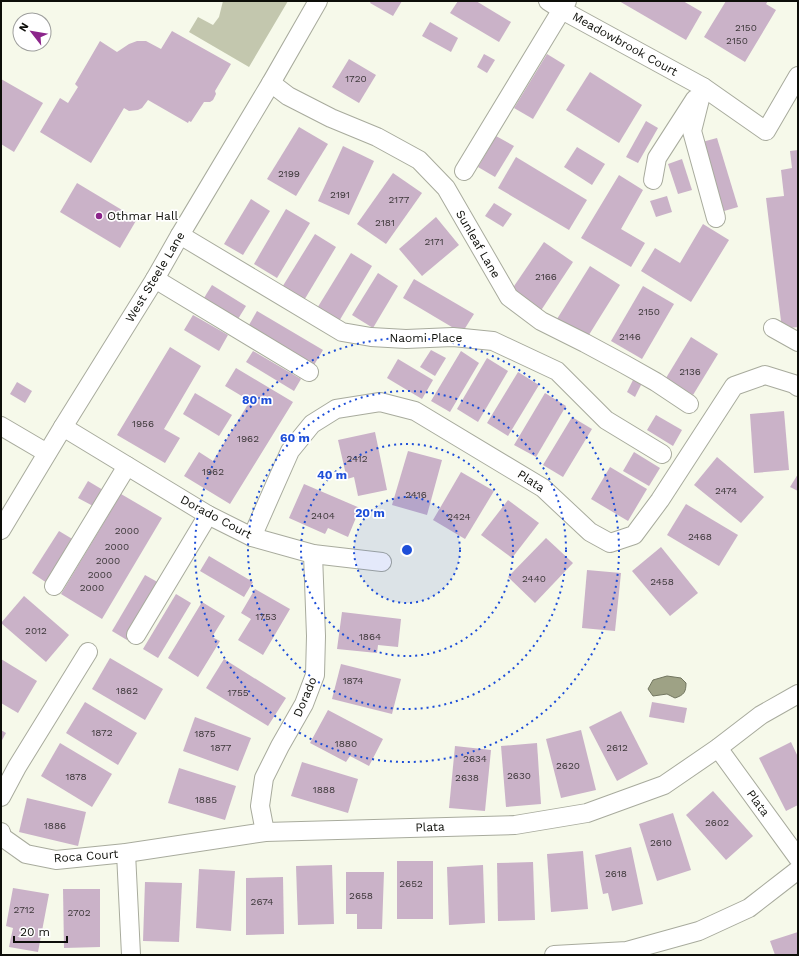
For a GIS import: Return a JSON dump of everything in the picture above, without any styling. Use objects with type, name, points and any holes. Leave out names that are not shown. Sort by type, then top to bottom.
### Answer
[{"type":"street","name":"West Steele Lane","points":[[1,530],[155,278],[318,1]]},
{"type":"street","name":"Meadowbrook Court","points":[[559,4],[703,87],[766,131],[798,76]]},
{"type":"street","points":[[464,171],[559,4]]},
{"type":"street","name":"Sunleaf Lane","points":[[271,83],[288,96],[331,118],[377,137],[419,160],[446,188],[509,298],[541,321],[624,364],[656,382],[689,404]]},
{"type":"street","points":[[653,180],[657,158],[703,87]]},
{"type":"street","points":[[703,87],[692,131],[716,218]]},
{"type":"street","name":"Naomi Place","points":[[180,235],[342,332],[371,337],[406,339],[454,337],[493,340],[557,371],[606,420],[662,454]]},
{"type":"street","points":[[155,278],[309,372]]},
{"type":"street","points":[[773,328],[798,342]]},
{"type":"street","name":"Plata","points":[[252,537],[290,451],[312,424],[336,409],[380,402],[415,411],[543,488],[590,532],[610,543],[634,535],[660,500],[734,386],[765,375],[794,384],[798,387]]},
{"type":"street","points":[[1,426],[47,453]]},
{"type":"street","name":"Dorado Court","points":[[63,427],[208,515],[252,537],[313,554],[382,562]]},
{"type":"street","points":[[54,586],[127,466]]},
{"type":"street","points":[[136,635],[208,515]]},
{"type":"street","name":"Dorado","points":[[265,832],[260,806],[264,778],[304,704],[315,675],[316,636],[313,554]]},
{"type":"street","points":[[1,797],[17,767],[88,652]]},
{"type":"street","name":"Plata","points":[[126,853],[265,832],[515,825],[587,813],[664,785],[718,748],[761,715],[798,694]]},
{"type":"street","name":"Plata","points":[[718,748],[798,858]]},
{"type":"street","name":"Roca Court","points":[[1,832],[2,836],[26,854],[56,860],[126,853],[131,955]]},
{"type":"street","points":[[554,955],[627,951],[699,931],[749,908],[798,870]]},
{"type":"shaded area","points":[[223,1],[288,1],[249,67],[189,32],[198,17],[213,25],[219,17]]},
{"type":"shaded area","points":[[667,676],[681,678],[686,683],[684,693],[675,698],[667,694],[653,696],[648,689],[653,680]]},
{"type":"building","points":[[371,1],[402,1],[393,16],[370,3]]},
{"type":"building","points":[[458,1],[476,1],[511,22],[499,42],[450,13]]},
{"type":"building","points":[[619,1],[683,1],[702,12],[686,40]]},
{"type":"building","points":[[726,1],[768,1],[766,4],[776,10],[745,62],[704,37]]},
{"type":"building","points":[[430,22],[458,38],[451,52],[422,36]]},
{"type":"building","points":[[172,31],[231,64],[215,91],[216,94],[213,100],[210,102],[204,102],[191,122],[189,121],[188,123],[148,100],[142,108],[138,110],[129,111],[124,108],[91,163],[40,132],[60,98],[68,103],[78,87],[75,84],[100,41],[117,52],[129,44],[137,41],[146,41],[161,49]]},
{"type":"building","points":[[484,54],[495,60],[487,73],[477,67]]},
{"type":"building","points":[[547,54],[565,65],[533,119],[514,108]]},
{"type":"building","points":[[349,59],[376,75],[359,103],[332,87]]},
{"type":"building","points":[[590,72],[642,105],[619,143],[566,110]]},
{"type":"building","points":[[1,79],[43,103],[14,152],[1,144]]},
{"type":"building","points":[[646,121],[658,128],[638,163],[626,157]]},
{"type":"building","points":[[299,127],[328,144],[296,196],[267,179]]},
{"type":"building","points":[[496,136],[514,146],[495,177],[478,167]]},
{"type":"building","points":[[717,138],[738,207],[724,211],[702,142]]},
{"type":"building","points":[[343,146],[374,161],[349,215],[318,201]]},
{"type":"building","points":[[577,147],[605,164],[592,185],[564,167]]},
{"type":"building","points":[[798,150],[798,327],[782,329],[766,198],[784,196],[781,170],[792,168],[790,151]]},
{"type":"building","points":[[516,157],[587,200],[569,230],[498,188]]},
{"type":"building","points":[[682,159],[692,190],[678,194],[668,164]]},
{"type":"building","points":[[393,173],[422,193],[386,244],[357,224]]},
{"type":"building","points":[[619,175],[643,190],[621,229],[645,243],[631,267],[581,238]]},
{"type":"building","name":"Othmar Hall","points":[[77,183],[137,219],[120,248],[60,212]]},
{"type":"building","points":[[667,196],[672,212],[656,217],[650,201]]},
{"type":"building","points":[[251,199],[270,211],[243,255],[224,244]]},
{"type":"building","points":[[494,203],[512,214],[503,227],[485,216]]},
{"type":"building","points":[[286,209],[310,223],[277,278],[254,264]]},
{"type":"building","points":[[436,217],[459,245],[422,276],[399,249]]},
{"type":"building","points":[[703,224],[729,240],[691,302],[641,271],[655,248],[680,263]]},
{"type":"building","points":[[315,234],[336,247],[303,302],[281,289]]},
{"type":"building","points":[[544,242],[573,262],[538,315],[508,295]]},
{"type":"building","points":[[351,253],[372,266],[338,323],[316,310]]},
{"type":"building","points":[[590,266],[620,285],[587,338],[557,319]]},
{"type":"building","points":[[378,273],[398,286],[373,328],[352,315]]},
{"type":"building","points":[[414,279],[474,314],[462,333],[403,298]]},
{"type":"building","points":[[212,285],[246,306],[238,319],[204,298]]},
{"type":"building","points":[[643,286],[674,304],[642,359],[611,341]]},
{"type":"building","points":[[257,311],[323,350],[314,365],[249,325]]},
{"type":"building","points":[[193,315],[228,335],[219,351],[184,330]]},
{"type":"building","points":[[691,337],[718,354],[693,395],[666,378]]},
{"type":"building","points":[[170,347],[201,366],[164,429],[180,438],[165,463],[117,435]]},
{"type":"building","points":[[431,350],[446,358],[435,376],[420,367]]},
{"type":"building","points":[[253,351],[301,379],[294,391],[246,362]]},
{"type":"building","points":[[461,351],[479,363],[450,412],[431,401]]},
{"type":"building","points":[[487,358],[508,371],[478,422],[457,409]]},
{"type":"building","points":[[398,359],[433,380],[422,399],[387,378]]},
{"type":"building","points":[[236,368],[293,402],[230,504],[184,476],[199,452],[213,461],[250,401],[225,386]]},
{"type":"building","points":[[518,372],[539,385],[508,436],[487,423]]},
{"type":"building","points":[[634,378],[642,383],[635,397],[627,392]]},
{"type":"building","points":[[17,382],[32,391],[25,403],[10,394]]},
{"type":"building","points":[[195,393],[232,415],[219,436],[183,414]]},
{"type":"building","points":[[545,393],[566,406],[536,457],[514,445]]},
{"type":"building","points":[[784,411],[789,470],[754,473],[750,414]]},
{"type":"building","points":[[656,415],[682,430],[673,446],[647,430]]},
{"type":"building","points":[[572,417],[592,429],[563,477],[543,465]]},
{"type":"building","points":[[375,432],[387,490],[358,496],[354,477],[347,479],[338,440]]},
{"type":"building","points":[[408,451],[442,460],[427,515],[392,505]]},
{"type":"building","points":[[634,452],[660,468],[649,486],[623,471]]},
{"type":"building","points":[[717,457],[764,497],[741,523],[694,485]]},
{"type":"building","points":[[610,467],[647,489],[628,521],[591,499]]},
{"type":"building","points":[[461,472],[494,491],[465,539],[433,520]]},
{"type":"building","points":[[798,474],[798,491],[790,487]]},
{"type":"building","points":[[88,481],[103,490],[93,506],[78,498]]},
{"type":"building","points":[[304,484],[360,508],[348,537],[328,528],[325,534],[289,518]]},
{"type":"building","points":[[121,494],[162,518],[102,619],[61,594]]},
{"type":"building","points":[[508,500],[539,523],[512,558],[481,535]]},
{"type":"building","points":[[686,504],[738,535],[719,566],[667,535]]},
{"type":"building","points":[[59,531],[74,540],[47,583],[32,573]]},
{"type":"building","points":[[546,538],[573,563],[535,603],[508,577]]},
{"type":"building","points":[[661,547],[698,593],[670,616],[632,571]]},
{"type":"building","points":[[209,556],[253,582],[244,597],[200,571]]},
{"type":"building","points":[[587,570],[621,573],[615,631],[582,628]]},
{"type":"building","points":[[145,575],[161,584],[127,640],[112,631]]},
{"type":"building","points":[[255,589],[290,609],[263,655],[238,640],[251,619],[241,613]]},
{"type":"building","points":[[176,594],[191,603],[158,658],[143,649]]},
{"type":"building","points":[[24,596],[69,635],[46,662],[1,623]]},
{"type":"building","points":[[202,602],[225,616],[212,637],[220,641],[198,677],[168,658]]},
{"type":"building","points":[[342,612],[401,619],[398,647],[378,645],[377,653],[337,649]]},
{"type":"building","points":[[110,658],[163,689],[145,720],[92,689]]},
{"type":"building","points":[[1,659],[37,681],[18,713],[1,703]]},
{"type":"building","points":[[224,659],[286,698],[268,726],[206,688]]},
{"type":"building","points":[[341,664],[401,679],[392,714],[332,699]]},
{"type":"building","points":[[85,702],[137,733],[118,765],[66,733]]},
{"type":"building","points":[[652,702],[687,708],[684,723],[649,717]]},
{"type":"building","points":[[328,710],[383,739],[369,766],[350,756],[346,762],[310,743]]},
{"type":"building","points":[[621,711],[648,764],[617,781],[589,727]]},
{"type":"building","points":[[195,717],[251,738],[238,771],[183,751]]},
{"type":"building","points":[[1,730],[6,733],[1,742]]},
{"type":"building","points":[[581,730],[596,790],[561,798],[546,739]]},
{"type":"building","points":[[791,742],[798,757],[798,805],[786,811],[759,758]]},
{"type":"building","points":[[60,743],[112,774],[92,807],[41,776]]},
{"type":"building","points":[[537,743],[541,804],[506,807],[501,746]]},
{"type":"building","points":[[455,746],[491,750],[485,811],[449,808]]},
{"type":"building","points":[[302,762],[358,779],[348,813],[291,796]]},
{"type":"building","points":[[179,768],[236,786],[225,820],[168,803]]},
{"type":"building","points":[[713,791],[753,836],[726,860],[686,815]]},
{"type":"building","points":[[27,798],[86,812],[78,846],[19,832]]},
{"type":"building","points":[[673,813],[691,870],[657,881],[639,824]]},
{"type":"building","points":[[631,847],[643,904],[612,911],[608,893],[603,894],[595,855]]},
{"type":"building","points":[[583,851],[588,909],[551,912],[547,854]]},
{"type":"building","points":[[397,861],[433,861],[433,919],[397,919]]},
{"type":"building","points":[[533,862],[535,920],[498,921],[497,863]]},
{"type":"building","points":[[332,865],[334,924],[298,925],[296,866]]},
{"type":"building","points":[[483,865],[485,923],[449,925],[447,867]]},
{"type":"building","points":[[199,869],[235,871],[231,931],[196,928]]},
{"type":"building","points":[[346,872],[384,872],[382,929],[357,929],[357,914],[346,914]]},
{"type":"building","points":[[283,877],[284,934],[246,935],[246,878]]},
{"type":"building","points":[[145,882],[182,883],[179,942],[143,941]]},
{"type":"building","points":[[13,888],[49,894],[38,952],[9,947],[13,928],[6,926]]},
{"type":"building","points":[[63,889],[100,889],[100,947],[64,948]]},
{"type":"building","points":[[798,932],[798,955],[775,955],[770,941]]},
{"type":"place","name":"Othmar Hall","points":[[99,216]]}]
